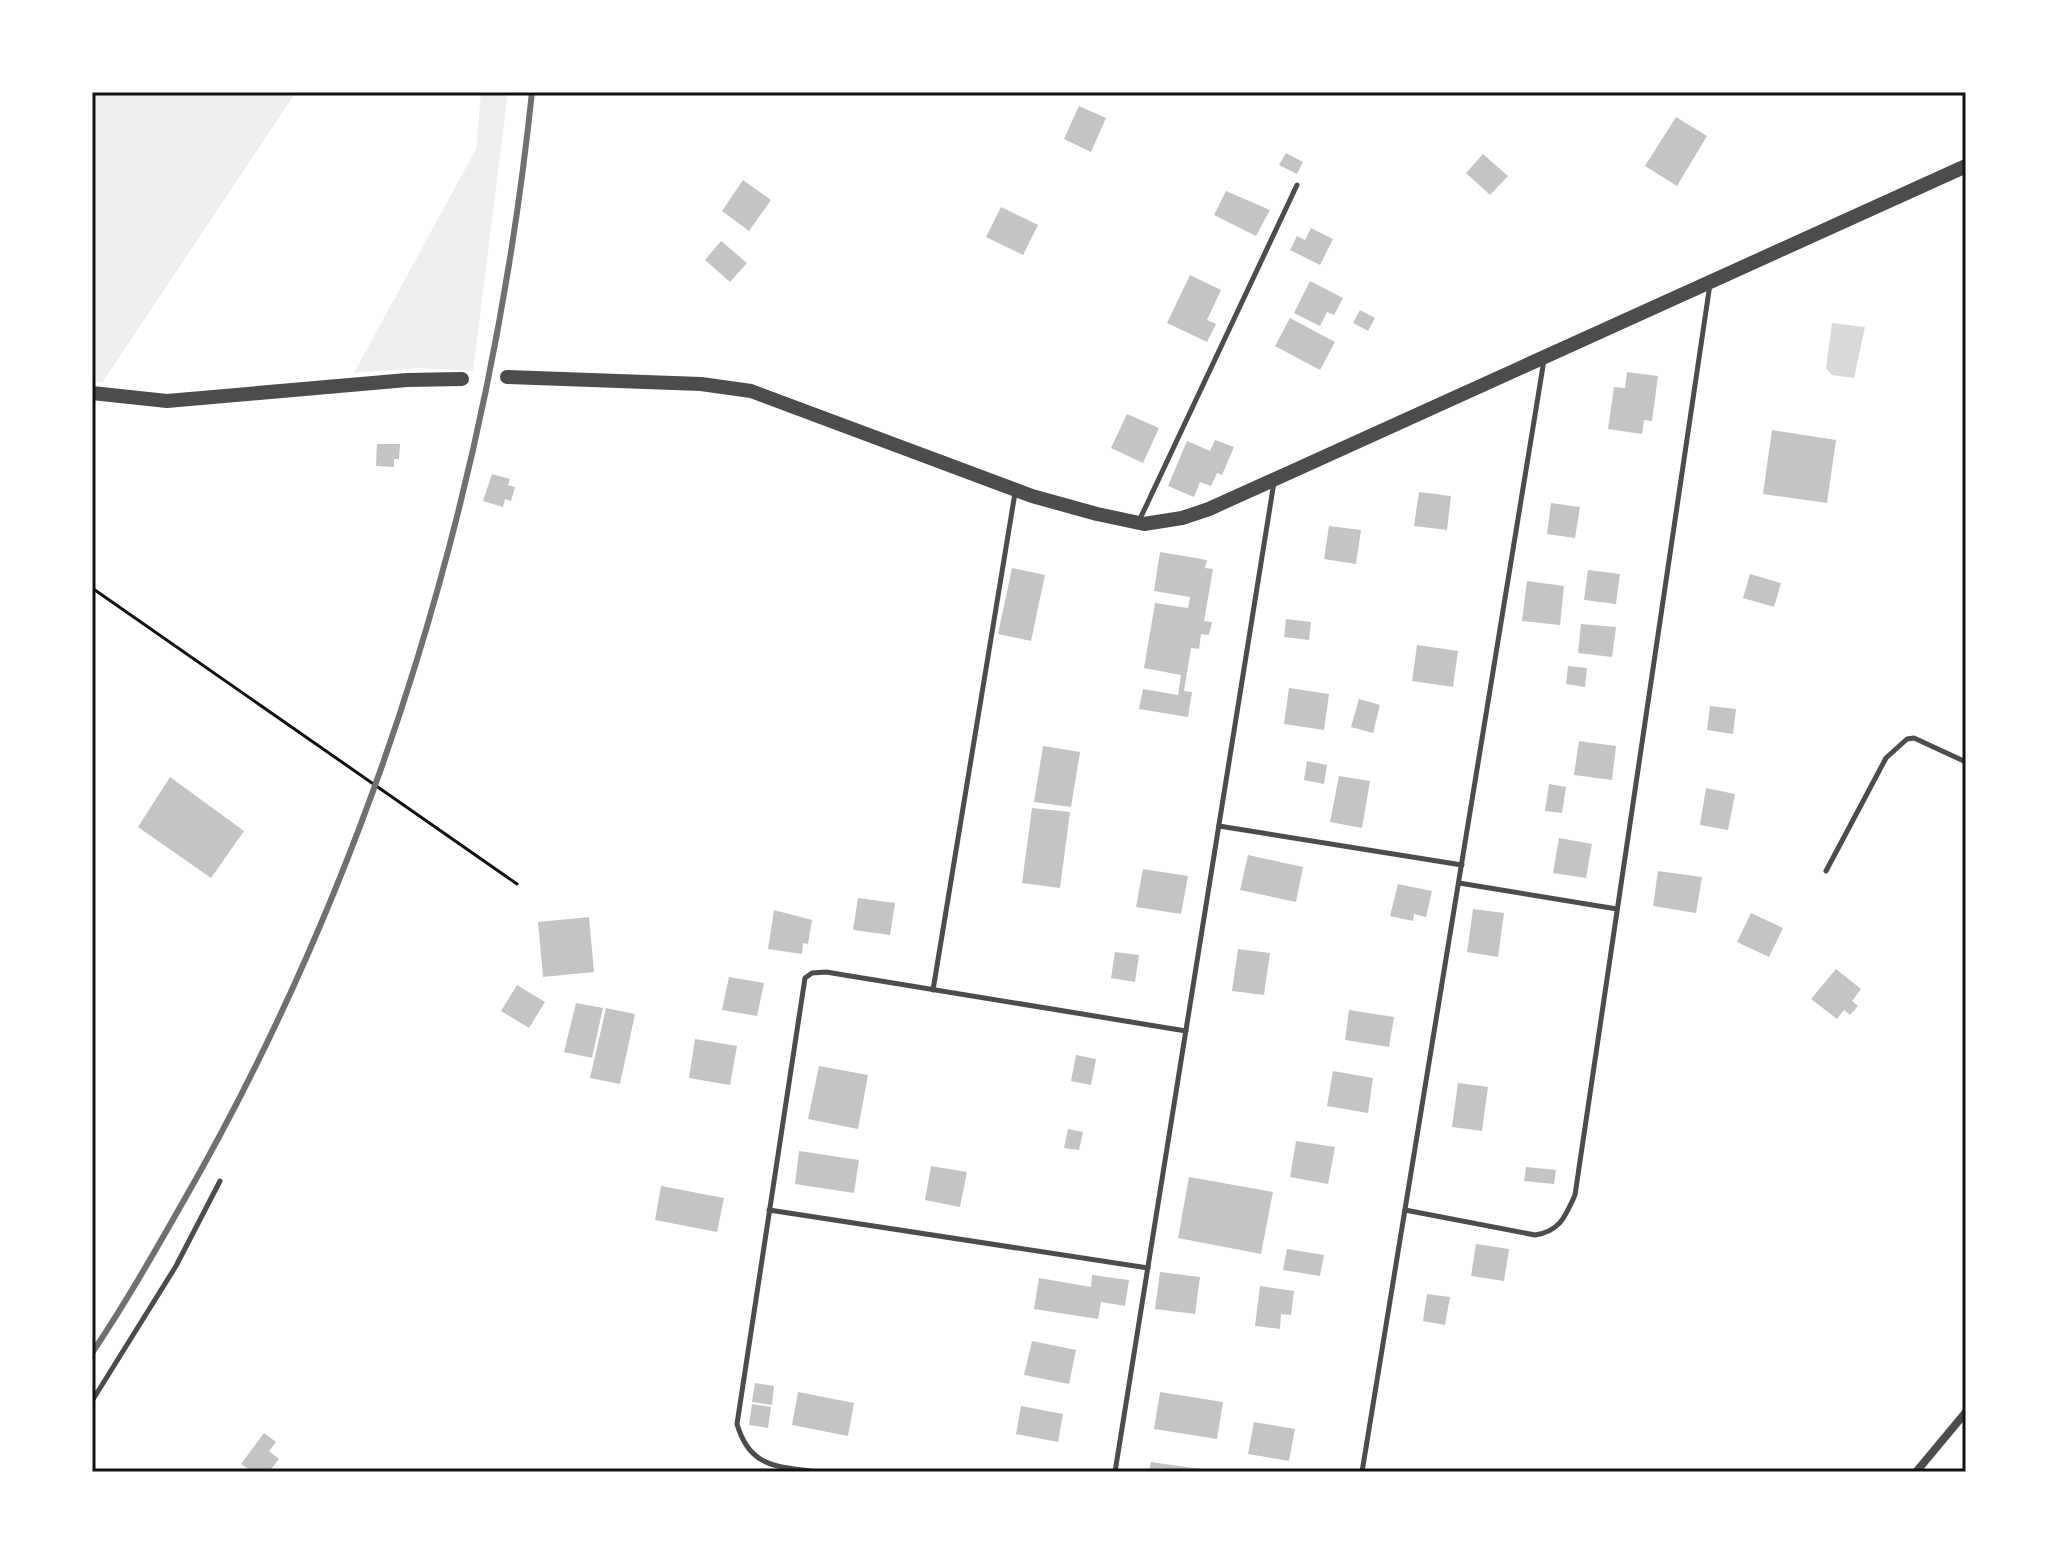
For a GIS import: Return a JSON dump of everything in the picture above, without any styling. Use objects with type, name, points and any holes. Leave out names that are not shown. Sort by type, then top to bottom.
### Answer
[{"type":"street","points":[[507,377],[701,384],[751,391],[1015,490],[1138,523],[1182,518],[1966,166]]},
{"type":"street","points":[[92,393],[167,401],[407,380],[462,379]]},
{"type":"street","points":[[1916,1472],[1966,1412]]},
{"type":"lane","points":[[1138,523],[1297,185]]},
{"type":"lane","points":[[1405,1210],[1535,1235],[1552,1232],[1564,1220],[1575,1195],[1710,283]]},
{"type":"lane","points":[[1362,1472],[1544,357]]},
{"type":"lane","points":[[1115,1472],[1274,478]]},
{"type":"lane","points":[[933,990],[1015,490]]},
{"type":"lane","points":[[1826,871],[1893,749],[1914,738],[1966,762]]},
{"type":"lane","points":[[1219,826],[1462,865]]},
{"type":"lane","points":[[1459,883],[1617,909]]},
{"type":"lane","points":[[818,1472],[761,1462],[742,1440],[737,1424],[805,978],[812,973],[826,972],[1186,1031]]},
{"type":"lane","points":[[92,1401],[176,1266],[220,1181]]},
{"type":"lane","points":[[769,1210],[1148,1268]]},
{"type":"path","points":[[92,588],[517,884]]},
{"type":"shaded area","points":[[92,92],[296,92],[102,383],[92,381]]},
{"type":"shaded area","points":[[481,92],[508,92],[473,371],[415,368],[354,373],[476,149]]},
{"type":"shaded area","points":[[1832,323],[1865,327],[1854,378],[1832,375],[1826,368]]},
{"type":"building","points":[[1079,106],[1106,118],[1091,152],[1064,139]]},
{"type":"building","points":[[1676,117],[1707,136],[1677,186],[1645,166]]},
{"type":"building","points":[[1286,153],[1303,162],[1297,174],[1279,165]]},
{"type":"building","points":[[1483,154],[1508,176],[1490,195],[1466,173]]},
{"type":"building","points":[[743,180],[771,200],[749,231],[722,211]]},
{"type":"building","points":[[1226,191],[1270,210],[1256,236],[1214,215]]},
{"type":"building","points":[[1001,207],[1038,225],[1023,255],[986,237]]},
{"type":"building","points":[[1311,228],[1333,239],[1320,265],[1290,250],[1297,236],[1305,240]]},
{"type":"building","points":[[721,241],[747,263],[730,282],[705,260]]},
{"type":"building","points":[[1190,275],[1221,290],[1207,320],[1216,324],[1207,342],[1167,323]]},
{"type":"building","points":[[1310,281],[1343,298],[1334,315],[1327,312],[1320,326],[1294,313]]},
{"type":"building","points":[[1360,310],[1375,318],[1368,331],[1353,323]]},
{"type":"building","points":[[1290,318],[1335,342],[1320,370],[1275,346]]},
{"type":"building","points":[[1627,372],[1658,376],[1652,421],[1644,420],[1642,434],[1608,429],[1614,387],[1625,388]]},
{"type":"building","points":[[1127,414],[1159,428],[1143,463],[1111,448]]},
{"type":"building","points":[[1772,430],[1836,440],[1827,503],[1763,494]]},
{"type":"building","points":[[1215,440],[1234,447],[1222,475],[1217,473],[1211,486],[1200,482],[1194,497],[1168,486],[1187,441],[1210,451]]},
{"type":"building","points":[[377,444],[400,444],[399,459],[394,459],[394,467],[376,466]]},
{"type":"building","points":[[492,474],[510,479],[508,485],[515,487],[511,501],[505,499],[503,507],[483,501]]},
{"type":"building","points":[[1419,492],[1451,496],[1447,530],[1414,526]]},
{"type":"building","points":[[1551,503],[1580,507],[1575,538],[1547,534]]},
{"type":"building","points":[[1329,526],[1361,530],[1356,564],[1324,559]]},
{"type":"building","points":[[1160,552],[1207,560],[1205,568],[1213,569],[1204,621],[1212,622],[1209,635],[1201,634],[1199,649],[1191,648],[1184,691],[1192,692],[1188,717],[1139,709],[1143,689],[1178,695],[1181,675],[1144,668],[1155,603],[1188,608],[1190,597],[1154,591]]},
{"type":"building","points":[[1012,568],[1045,575],[1031,641],[998,634]]},
{"type":"building","points":[[1588,570],[1620,574],[1616,604],[1584,600]]},
{"type":"building","points":[[1750,574],[1781,583],[1774,607],[1743,598]]},
{"type":"building","points":[[1527,581],[1564,586],[1560,625],[1522,621]]},
{"type":"building","points":[[1286,619],[1311,622],[1309,640],[1284,637]]},
{"type":"building","points":[[1581,624],[1616,627],[1612,657],[1578,653]]},
{"type":"building","points":[[1417,645],[1458,651],[1453,687],[1412,681]]},
{"type":"building","points":[[1568,666],[1587,668],[1585,687],[1566,684]]},
{"type":"building","points":[[1289,688],[1329,694],[1324,730],[1284,724]]},
{"type":"building","points":[[1359,699],[1380,705],[1373,733],[1351,727]]},
{"type":"building","points":[[1710,706],[1736,709],[1733,734],[1707,730]]},
{"type":"building","points":[[1579,741],[1616,746],[1612,780],[1574,775]]},
{"type":"building","points":[[1043,746],[1080,752],[1071,807],[1034,802]]},
{"type":"building","points":[[1307,761],[1327,765],[1324,784],[1304,780]]},
{"type":"building","points":[[1339,776],[1370,781],[1362,828],[1330,822]]},
{"type":"building","points":[[170,777],[244,831],[211,878],[138,827]]},
{"type":"building","points":[[1549,784],[1566,787],[1562,813],[1545,811]]},
{"type":"building","points":[[1706,788],[1735,794],[1728,830],[1700,825]]},
{"type":"building","points":[[1032,808],[1070,812],[1060,888],[1022,883]]},
{"type":"building","points":[[1559,838],[1592,844],[1586,878],[1553,873]]},
{"type":"building","points":[[1248,855],[1303,867],[1296,902],[1240,890]]},
{"type":"building","points":[[1143,869],[1188,876],[1181,914],[1136,907]]},
{"type":"building","points":[[1658,871],[1702,877],[1696,913],[1653,906]]},
{"type":"building","points":[[1398,884],[1432,891],[1426,917],[1414,914],[1413,921],[1390,916]]},
{"type":"building","points":[[858,898],[895,903],[890,935],[853,930]]},
{"type":"building","points":[[1473,909],[1504,913],[1498,957],[1467,952]]},
{"type":"building","points":[[774,910],[812,920],[808,944],[803,943],[802,954],[768,949]]},
{"type":"building","points":[[1751,913],[1783,928],[1769,957],[1737,942]]},
{"type":"building","points":[[589,917],[594,972],[543,977],[538,922]]},
{"type":"building","points":[[1238,949],[1270,953],[1264,995],[1232,991]]},
{"type":"building","points":[[1115,952],[1139,955],[1135,982],[1111,978]]},
{"type":"building","points":[[1836,969],[1861,989],[1852,1001],[1858,1006],[1850,1015],[1844,1010],[1837,1019],[1811,999]]},
{"type":"building","points":[[729,977],[764,983],[757,1016],[722,1010]]},
{"type":"building","points":[[517,985],[545,1002],[529,1028],[501,1011]]},
{"type":"building","points":[[576,1003],[603,1008],[592,1058],[564,1052]]},
{"type":"building","points":[[606,1008],[635,1014],[620,1084],[590,1078]]},
{"type":"building","points":[[1349,1010],[1394,1017],[1389,1047],[1345,1040]]},
{"type":"building","points":[[695,1039],[737,1046],[730,1085],[689,1078]]},
{"type":"building","points":[[1076,1055],[1096,1059],[1091,1085],[1071,1081]]},
{"type":"building","points":[[819,1066],[868,1075],[858,1129],[808,1119]]},
{"type":"building","points":[[1333,1071],[1373,1078],[1368,1113],[1327,1106]]},
{"type":"building","points":[[1458,1083],[1488,1087],[1482,1131],[1452,1127]]},
{"type":"building","points":[[1068,1129],[1083,1132],[1079,1150],[1064,1148]]},
{"type":"building","points":[[1296,1141],[1335,1147],[1328,1184],[1290,1177]]},
{"type":"building","points":[[799,1151],[859,1160],[854,1193],[795,1184]]},
{"type":"building","points":[[931,1166],[967,1172],[960,1207],[925,1200]]},
{"type":"building","points":[[1526,1167],[1556,1170],[1554,1184],[1524,1181]]},
{"type":"building","points":[[1189,1177],[1273,1192],[1261,1254],[1178,1238]]},
{"type":"building","points":[[661,1186],[724,1198],[717,1232],[655,1220]]},
{"type":"building","points":[[1476,1244],[1509,1249],[1504,1281],[1471,1276]]},
{"type":"building","points":[[1287,1249],[1324,1255],[1320,1276],[1283,1270]]},
{"type":"building","points":[[1160,1272],[1200,1277],[1195,1314],[1155,1309]]},
{"type":"building","points":[[1092,1275],[1129,1280],[1125,1306],[1101,1302],[1098,1319],[1034,1309],[1039,1278],[1091,1287]]},
{"type":"building","points":[[1260,1286],[1294,1291],[1291,1315],[1281,1314],[1280,1329],[1255,1326]]},
{"type":"building","points":[[1427,1294],[1450,1297],[1445,1325],[1423,1321]]},
{"type":"building","points":[[1032,1341],[1076,1350],[1069,1384],[1024,1375]]},
{"type":"building","points":[[755,1383],[774,1386],[772,1405],[752,1402]]},
{"type":"building","points":[[798,1392],[854,1403],[848,1436],[792,1425]]},
{"type":"building","points":[[1160,1392],[1223,1402],[1217,1439],[1154,1429]]},
{"type":"building","points":[[752,1404],[771,1407],[768,1428],[749,1425]]},
{"type":"building","points":[[1021,1406],[1063,1414],[1058,1442],[1016,1434]]},
{"type":"building","points":[[1254,1422],[1295,1429],[1289,1461],[1248,1454]]},
{"type":"building","points":[[264,1433],[276,1442],[269,1451],[279,1459],[269,1472],[256,1469],[253,1472],[241,1464]]},
{"type":"building","points":[[1151,1462],[1207,1470],[1207,1472],[1149,1472]]},
{"type":"railway","points":[[92,1353],[172,1221],[252,1073],[314,940],[368,804],[415,665],[455,525],[488,382],[513,237],[532,92]]}]
